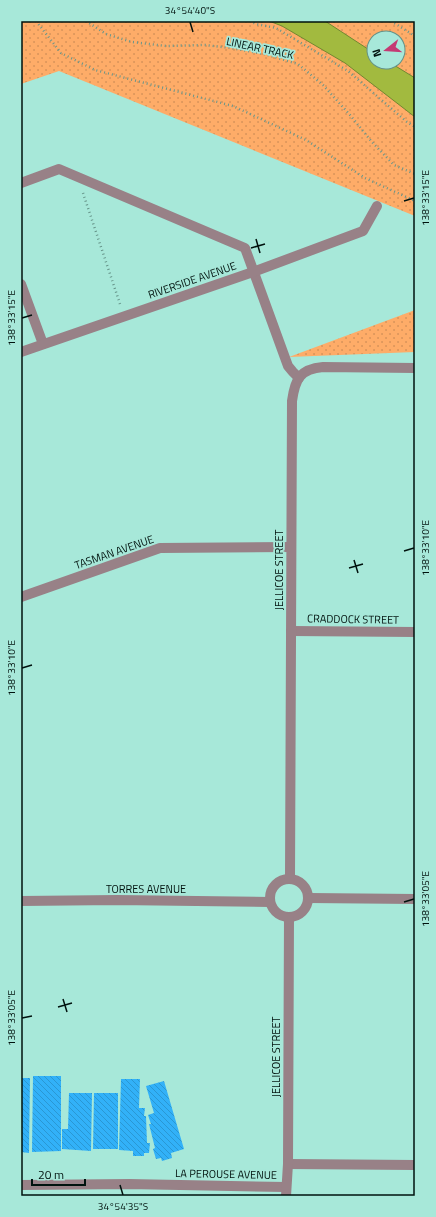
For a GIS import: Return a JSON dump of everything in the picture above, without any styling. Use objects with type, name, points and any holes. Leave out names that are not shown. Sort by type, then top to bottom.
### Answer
[{"type":"street","name":"RIVERSIDE AVENUE","points":[[21,183],[59,169],[244,248],[253,272],[21,352]]},
{"type":"street","points":[[377,206],[363,231],[253,272],[288,366],[299,378],[304,372],[313,368],[415,368]]},
{"type":"street","points":[[21,284],[43,344]]},
{"type":"street","name":"JELLICOE STREET","points":[[290,879],[292,401],[293,392],[299,378]]},
{"type":"street","name":"TASMAN AVENUE","points":[[21,597],[160,548],[291,547]]},
{"type":"street","name":"CRADDOCK STREET","points":[[291,631],[415,632]]},
{"type":"street","points":[[290,879],[302,883],[307,889],[309,898],[308,906],[302,913],[295,917],[289,918],[282,917],[276,913],[270,902],[273,888],[280,881],[290,879]]},
{"type":"street","points":[[309,898],[415,899]]},
{"type":"street","name":"TORRES AVENUE","points":[[21,901],[117,900],[270,902]]},
{"type":"street","name":"JELLICOE STREET","points":[[286,1191],[288,1164],[289,918]]},
{"type":"street","name":"LA PEROUSE AVENUE","points":[[288,1164],[415,1165]]},
{"type":"street","name":"LA PEROUSE AVENUE","points":[[21,1185],[129,1184],[286,1191]]},
{"type":"path","points":[[36,21],[61,54],[95,70],[233,106],[306,140],[364,178],[415,201]]},
{"type":"path","name":"LINEAR TRACK","points":[[86,21],[106,34],[132,42],[166,46],[205,45],[231,48],[264,54],[298,64],[323,85],[394,165],[415,174]]},
{"type":"path","points":[[250,21],[256,24],[276,28],[348,71],[407,122],[415,127]]},
{"type":"path","points":[[391,21],[415,36]]},
{"type":"path","points":[[77,177],[123,316]]},
{"type":"shaded area","points":[[21,21],[415,21],[415,216],[59,71],[21,84]]},
{"type":"shaded area","points":[[269,21],[325,21],[366,48],[366,70],[402,70],[415,78],[415,117],[345,63],[282,26]]},
{"type":"shaded area","points":[[415,310],[415,352],[289,357]]},
{"type":"building","points":[[33,1076],[61,1076],[61,1151],[32,1152]]},
{"type":"building","points":[[21,1078],[30,1078],[29,1153],[21,1152]]},
{"type":"building","points":[[121,1079],[140,1079],[139,1108],[145,1108],[144,1116],[146,1116],[147,1143],[150,1143],[149,1153],[144,1153],[144,1156],[133,1156],[133,1151],[119,1150]]},
{"type":"building","points":[[164,1081],[184,1149],[171,1153],[172,1158],[162,1161],[161,1158],[156,1159],[153,1149],[155,1148],[148,1115],[154,1113],[146,1086]]},
{"type":"building","points":[[69,1093],[92,1093],[91,1151],[62,1149],[62,1129],[68,1129]]},
{"type":"building","points":[[94,1093],[118,1093],[118,1149],[93,1149]]}]
